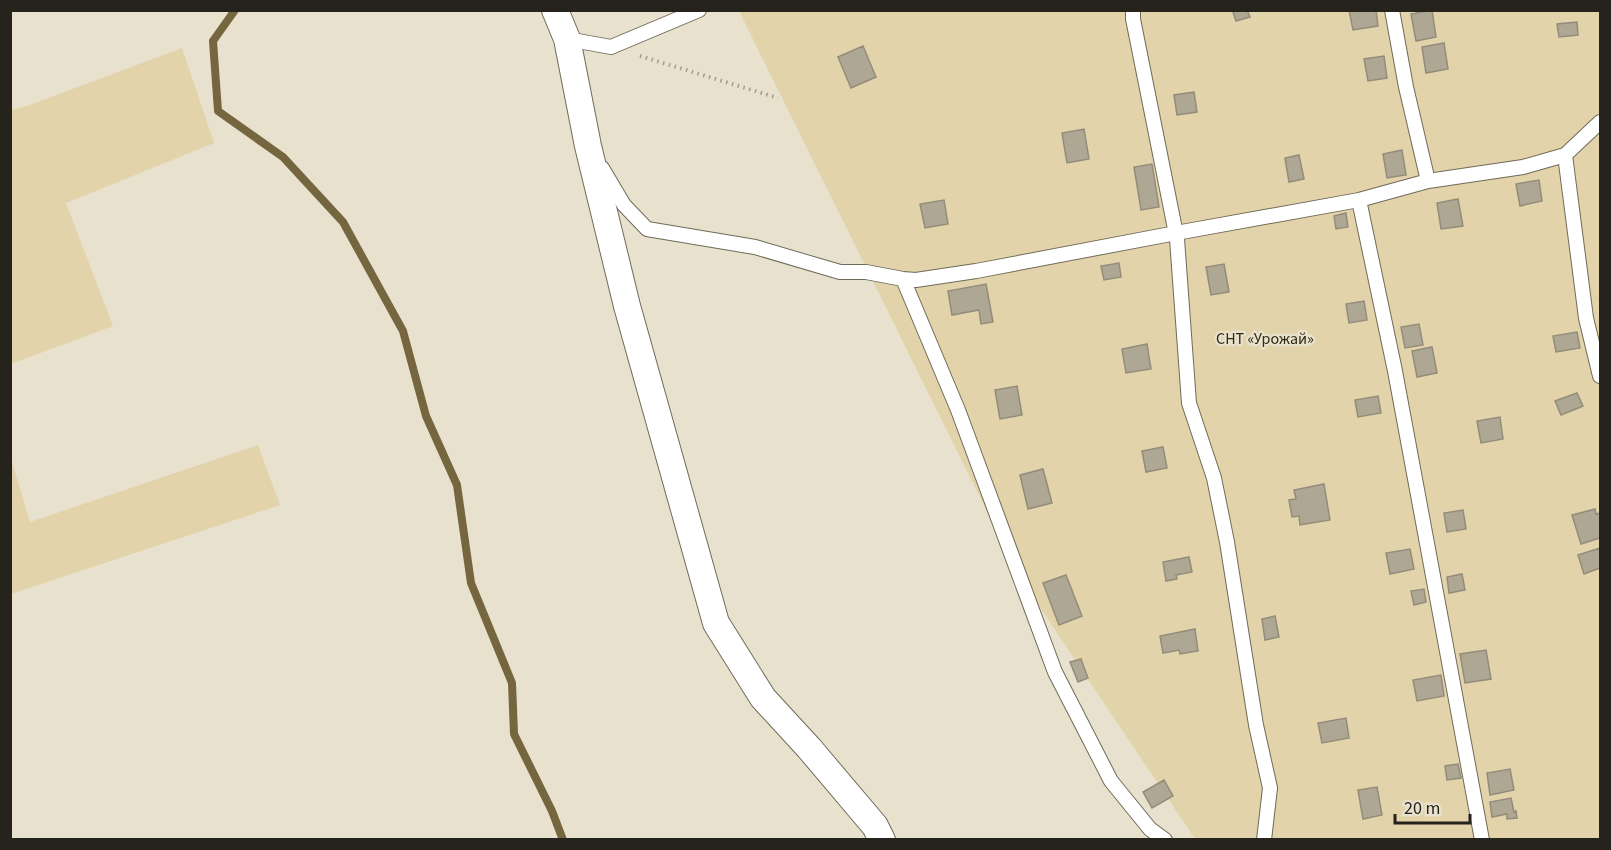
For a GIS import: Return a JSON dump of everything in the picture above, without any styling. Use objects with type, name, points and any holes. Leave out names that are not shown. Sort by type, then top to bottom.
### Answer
[{"type":"street","points":[[555,10],[567,39],[588,146],[627,306],[716,623],[763,698],[824,765],[875,826],[882,840]]},
{"type":"lane","points":[[567,39],[611,47],[699,10]]},
{"type":"lane","points":[[1133,10],[1176,233],[1189,403],[1216,489],[1227,542],[1256,725],[1270,788],[1264,840]]},
{"type":"lane","points":[[1392,10],[1406,87],[1428,181]]},
{"type":"lane","points":[[588,146],[624,205],[647,229],[755,247],[840,272],[866,272],[916,280],[976,271],[1359,200],[1428,181],[1523,167],[1565,155],[1600,122]]},
{"type":"lane","points":[[1565,155],[1586,318],[1600,376]]},
{"type":"lane","points":[[1359,200],[1395,371],[1482,840]]},
{"type":"lane","points":[[903,279],[958,410],[1055,672],[1111,781],[1150,829],[1165,840]]},
{"type":"path","points":[[611,47],[778,98]]},
{"type":"green space","name":"СНТ «Урожай»","points":[[739,11],[1600,11],[1600,839],[1195,839],[1019,576]]},
{"type":"green space","points":[[182,48],[214,143],[66,203],[113,326],[11,364],[11,110]]},
{"type":"green space","points":[[258,445],[280,505],[11,594],[11,459],[30,522]]},
{"type":"building","points":[[1247,10],[1250,17],[1236,21],[1233,12]]},
{"type":"building","points":[[1349,10],[1376,10],[1378,26],[1353,30]]},
{"type":"building","points":[[1432,10],[1436,37],[1416,41],[1411,14]]},
{"type":"building","points":[[1577,22],[1578,35],[1559,37],[1557,24]]},
{"type":"building","points":[[1444,43],[1448,69],[1426,73],[1422,47]]},
{"type":"building","points":[[863,46],[876,77],[851,88],[838,57]]},
{"type":"building","points":[[1384,56],[1387,78],[1368,81],[1364,59]]},
{"type":"building","points":[[1194,92],[1197,112],[1177,115],[1174,95]]},
{"type":"building","points":[[1084,129],[1089,159],[1067,163],[1062,133]]},
{"type":"building","points":[[1402,150],[1406,175],[1387,178],[1383,154]]},
{"type":"building","points":[[1299,155],[1304,179],[1289,182],[1285,158]]},
{"type":"building","points":[[1152,164],[1159,207],[1141,210],[1134,167]]},
{"type":"building","points":[[1539,180],[1542,201],[1520,206],[1516,184]]},
{"type":"building","points":[[1458,199],[1463,226],[1441,229],[1437,203]]},
{"type":"building","points":[[944,200],[948,224],[925,228],[920,204]]},
{"type":"building","points":[[1346,213],[1348,227],[1336,229],[1334,216]]},
{"type":"building","points":[[1119,263],[1121,277],[1104,280],[1101,266]]},
{"type":"building","points":[[1224,264],[1229,292],[1211,295],[1206,267]]},
{"type":"building","points":[[986,284],[993,322],[981,324],[979,310],[952,315],[948,291]]},
{"type":"building","points":[[1364,301],[1367,320],[1349,323],[1346,304]]},
{"type":"building","points":[[1419,324],[1423,345],[1405,348],[1401,327]]},
{"type":"building","points":[[1577,332],[1580,348],[1556,352],[1553,336]]},
{"type":"building","points":[[1147,344],[1151,369],[1126,373],[1122,349]]},
{"type":"building","points":[[1432,347],[1437,373],[1417,377],[1412,351]]},
{"type":"building","points":[[1017,386],[1022,415],[1000,419],[995,390]]},
{"type":"building","points":[[1577,393],[1583,406],[1561,415],[1555,401]]},
{"type":"building","points":[[1378,396],[1381,413],[1358,417],[1355,400]]},
{"type":"building","points":[[1500,417],[1503,439],[1481,443],[1477,421]]},
{"type":"building","points":[[1163,447],[1167,468],[1146,472],[1142,451]]},
{"type":"building","points":[[1043,469],[1052,503],[1028,509],[1020,475]]},
{"type":"building","points":[[1324,484],[1330,520],[1300,525],[1299,516],[1292,517],[1289,500],[1296,499],[1294,490]]},
{"type":"building","points":[[1595,509],[1596,514],[1600,513],[1600,538],[1581,544],[1572,515]]},
{"type":"building","points":[[1463,510],[1466,529],[1447,532],[1444,513]]},
{"type":"building","points":[[1600,548],[1600,568],[1584,574],[1578,555]]},
{"type":"building","points":[[1410,549],[1414,569],[1390,574],[1386,553]]},
{"type":"building","points":[[1189,557],[1192,572],[1176,575],[1177,579],[1166,581],[1163,562]]},
{"type":"building","points":[[1462,574],[1465,590],[1449,593],[1447,577]]},
{"type":"building","points":[[1066,575],[1082,616],[1059,625],[1043,583]]},
{"type":"building","points":[[1424,589],[1426,602],[1414,605],[1411,591]]},
{"type":"building","points":[[1275,616],[1279,637],[1265,640],[1262,619]]},
{"type":"building","points":[[1195,629],[1198,651],[1180,654],[1179,650],[1163,653],[1160,636]]},
{"type":"building","points":[[1486,650],[1491,679],[1465,683],[1460,654]]},
{"type":"building","points":[[1081,659],[1088,678],[1078,682],[1070,662]]},
{"type":"building","points":[[1441,675],[1444,696],[1417,701],[1413,680]]},
{"type":"building","points":[[1346,718],[1349,738],[1322,743],[1318,723]]},
{"type":"building","points":[[1458,764],[1461,778],[1447,780],[1445,766]]},
{"type":"building","points":[[1510,769],[1514,790],[1490,795],[1487,773]]},
{"type":"building","points":[[1164,780],[1173,796],[1152,808],[1143,792]]},
{"type":"building","points":[[1377,787],[1382,815],[1363,819],[1358,790]]},
{"type":"building","points":[[1511,798],[1517,818],[1507,819],[1507,814],[1492,817],[1490,802]]},
{"type":"waterway","points":[[235,10],[213,41],[218,111],[283,157],[343,222],[403,331],[426,416],[457,485],[471,583],[512,683],[514,734],[552,811],[563,840]]}]
